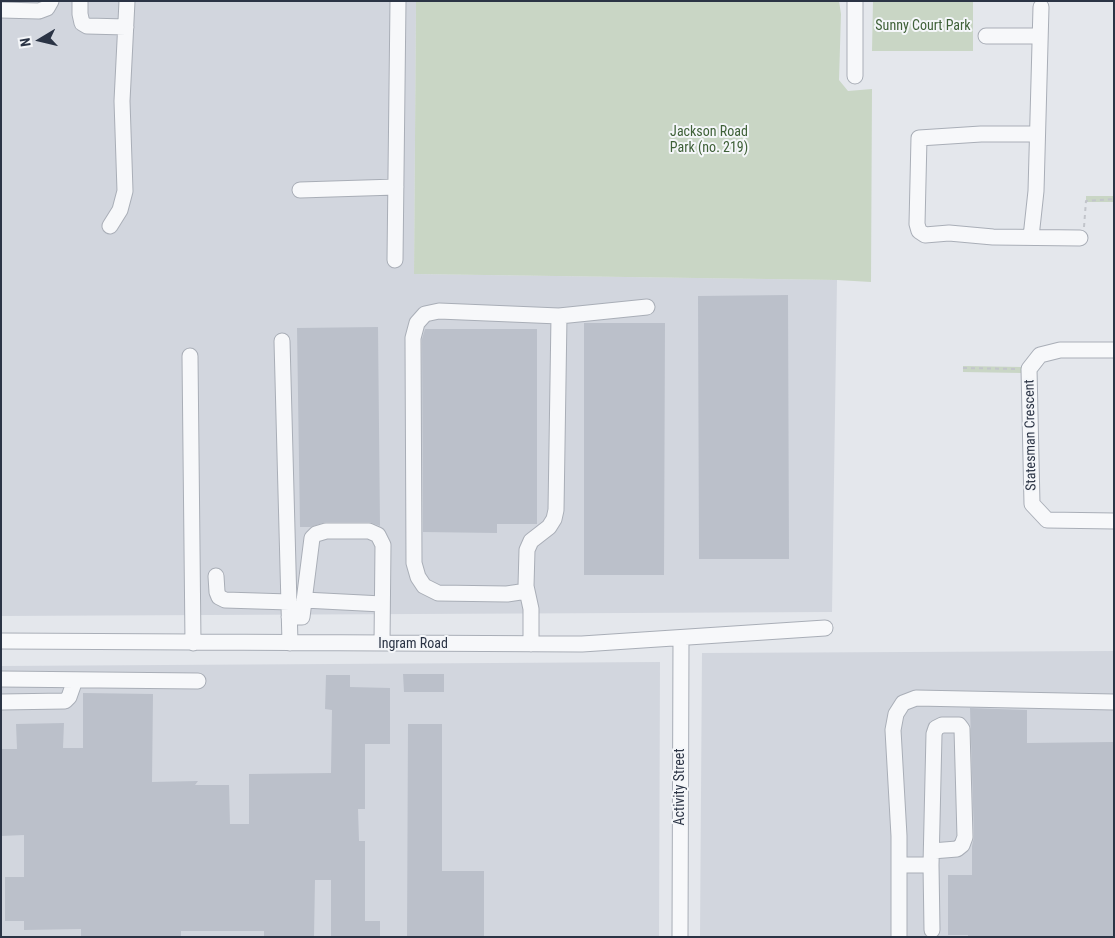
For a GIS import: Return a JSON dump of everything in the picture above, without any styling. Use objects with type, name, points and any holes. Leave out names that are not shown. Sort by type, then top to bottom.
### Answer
[{"type":"street","points":[[1,10],[39,11],[47,8],[51,1]]},
{"type":"street","points":[[80,1],[82,23],[87,26],[126,27]]},
{"type":"street","points":[[110,226],[120,210],[125,191],[122,101],[127,1]]},
{"type":"street","points":[[396,260],[398,1]]},
{"type":"street","points":[[855,1],[855,76]]},
{"type":"street","points":[[1031,237],[1036,191],[1041,7]]},
{"type":"street","points":[[986,36],[1040,36]]},
{"type":"street","points":[[1037,134],[981,134],[919,138],[919,231],[925,236],[949,234],[1080,238]]},
{"type":"street","points":[[300,190],[396,187]]},
{"type":"street","points":[[527,591],[507,594],[438,593],[424,586],[418,577],[414,563],[414,338],[417,322],[425,314],[439,311],[559,316],[648,307]]},
{"type":"street","points":[[531,644],[531,609],[527,591],[527,550],[531,541],[550,526],[556,510],[559,316]]},
{"type":"street","points":[[282,341],[296,609],[296,643]]},
{"type":"street","name":"Statesman Crescent","points":[[1114,350],[1060,350],[1040,355],[1029,369],[1032,504],[1047,520],[1114,521]]},
{"type":"street","points":[[190,356],[193,643]]},
{"type":"street","points":[[296,609],[312,538],[316,534],[326,531],[369,532],[378,536],[383,545],[382,644]]},
{"type":"street","points":[[216,576],[217,592],[219,597],[225,600],[296,609],[382,604]]},
{"type":"street","name":"Ingram Road","points":[[1,641],[592,644],[825,628]]},
{"type":"street","name":"Activity Street","points":[[680,937],[681,638]]},
{"type":"street","points":[[1,679],[198,681]]},
{"type":"street","points":[[1,702],[65,701],[69,697],[75,680]]},
{"type":"street","points":[[899,937],[896,758],[893,730],[896,714],[903,703],[916,698],[1114,702]]},
{"type":"street","points":[[899,865],[932,858],[957,849],[962,845],[965,836],[962,729],[959,725],[942,725],[936,728],[934,734],[932,858],[932,930]]},
{"type":"path","points":[[1080,238],[1084,229],[1086,201],[1114,199]]},
{"type":"path","points":[[963,368],[1029,369]]},
{"type":"shaded area","points":[[1,1],[416,1],[414,274],[837,280],[832,612],[1,616]]},
{"type":"shaded area","points":[[1114,651],[1114,937],[700,937],[702,653]]},
{"type":"shaded area","points":[[660,662],[659,937],[1,937],[1,666]]},
{"type":"green space","name":"Jackson Road Park (no. 219)","points":[[416,1],[839,1],[841,14],[839,80],[848,91],[872,89],[871,282],[414,274]]},
{"type":"green space","name":"Sunny Court Park","points":[[873,1],[973,1],[973,51],[872,51]]},
{"type":"green space","points":[[1086,196],[1114,196],[1114,202],[1086,202]]},
{"type":"green space","points":[[963,366],[1022,367],[1021,373],[963,372]]},
{"type":"building","points":[[788,295],[789,559],[699,559],[698,296]]},
{"type":"building","points":[[584,323],[665,323],[664,575],[584,575]]},
{"type":"building","points":[[378,327],[380,526],[369,522],[326,522],[310,527],[300,527],[297,328]]},
{"type":"building","points":[[425,329],[537,329],[537,524],[497,524],[497,533],[423,532],[422,339]]},
{"type":"building","points":[[403,674],[444,674],[444,692],[404,692]]},
{"type":"building","points":[[326,675],[350,675],[350,687],[390,688],[390,744],[365,744],[365,809],[358,809],[359,841],[365,841],[365,921],[380,921],[380,937],[331,937],[331,880],[315,880],[314,937],[264,937],[264,931],[181,931],[181,937],[81,937],[81,929],[24,930],[24,921],[5,921],[5,877],[24,877],[24,835],[1,836],[1,749],[17,749],[16,724],[64,723],[63,748],[83,748],[83,693],[153,694],[152,782],[198,781],[195,785],[229,785],[230,824],[249,824],[249,774],[331,773],[332,710],[325,709]]},
{"type":"building","points":[[970,708],[1027,710],[1027,743],[1114,742],[1114,937],[968,937],[968,935],[948,935],[948,875],[972,875],[972,846],[974,837]]},
{"type":"building","points":[[408,724],[442,724],[442,871],[484,871],[484,937],[407,937]]}]
